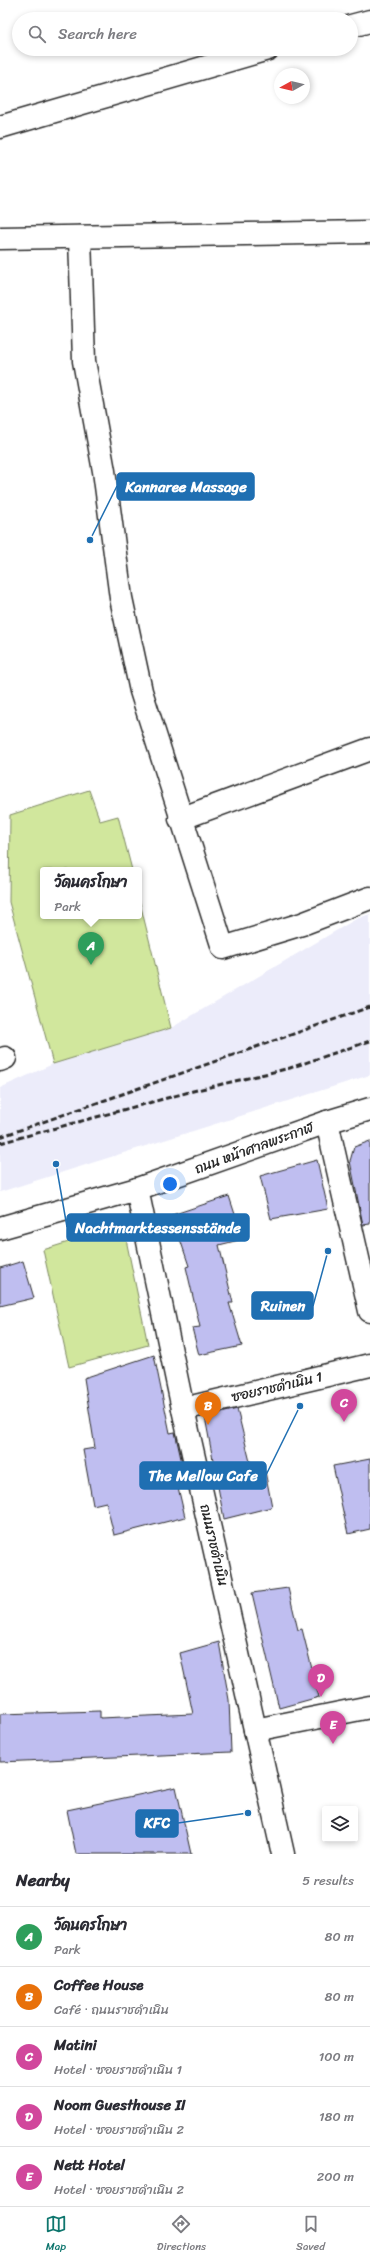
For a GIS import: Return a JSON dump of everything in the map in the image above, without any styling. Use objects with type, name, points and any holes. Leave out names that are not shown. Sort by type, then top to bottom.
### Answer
[{"type":"street","points":[[358,24],[370,21]]},
{"type":"street","points":[[0,126],[244,56]]},
{"type":"street","points":[[0,238],[370,232]]},
{"type":"street","points":[[80,237],[84,361],[104,471],[121,598],[141,691],[180,819],[222,948],[302,924],[370,898]]},
{"type":"street","points":[[180,819],[370,749]]},
{"type":"street","name":"ถนน หน้าศาลพระกาฬ","points":[[0,1228],[137,1189],[327,1122],[370,1109]]},
{"type":"street","points":[[327,1122],[370,1311]]},
{"type":"street","name":"ถนนราชดำเนิน","points":[[137,1189],[183,1409],[282,1854]]},
{"type":"street","name":"ซอยราชดำเนิน 1","points":[[183,1409],[370,1365]]},
{"type":"street","points":[[255,1730],[370,1707]]},
{"type":"shaded area","points":[[370,914],[370,1075],[0,1192],[0,1088],[53,1064],[171,1028],[356,919]]},
{"type":"green space","points":[[89,790],[100,821],[118,816],[131,867],[40,867],[40,919],[142,919],[142,911],[171,1028],[53,1064],[9,902],[10,815]]},
{"type":"green space","points":[[123,1225],[148,1345],[69,1367],[43,1250]]},
{"type":"building","points":[[370,1141],[370,1224],[363,1225],[350,1161],[354,1147]]},
{"type":"building","points":[[317,1160],[328,1209],[271,1219],[260,1176]]},
{"type":"building","points":[[229,1196],[243,1239],[219,1245],[233,1303],[229,1303],[242,1346],[199,1355],[192,1328],[200,1327],[186,1267],[189,1266],[172,1215]]},
{"type":"building","points":[[23,1261],[34,1298],[0,1306],[0,1268]]},
{"type":"building","points":[[154,1355],[170,1433],[175,1432],[182,1463],[185,1481],[177,1483],[185,1517],[114,1535],[106,1502],[93,1505],[83,1450],[95,1448],[84,1378]]},
{"type":"building","points":[[237,1409],[253,1474],[265,1471],[272,1507],[224,1519],[205,1417]]},
{"type":"building","points":[[370,1459],[370,1529],[348,1534],[333,1466]]},
{"type":"building","points":[[288,1588],[298,1630],[302,1629],[319,1697],[279,1708],[252,1593]]},
{"type":"building","points":[[219,1642],[229,1700],[231,1752],[0,1762],[0,1714],[100,1711],[100,1718],[193,1714],[180,1653]]},
{"type":"building","points":[[176,1787],[191,1854],[76,1854],[67,1810]]},
{"type":"railway","points":[[0,1137],[370,1007]]},
{"type":"railway","points":[[0,1143],[193,1091],[290,1068],[370,1041]]},
{"type":"place","name":"Kannaree Massage","points":[[90,540]]},
{"type":"place","name":"วัดนครโกษา","points":[[91,965]]},
{"type":"place","name":"Nachtmarktessensstände","points":[[56,1164]]},
{"type":"place","name":"Ruinen","points":[[328,1251]]},
{"type":"place","name":"The Mellow Cafe","points":[[300,1406]]},
{"type":"place","name":"Matini","points":[[344,1422]]},
{"type":"place","name":"Coffee House","points":[[208,1425]]},
{"type":"place","name":"Noom Guesthouse II","points":[[321,1697]]},
{"type":"place","name":"Nett Hotel","points":[[333,1744]]},
{"type":"place","name":"KFC","points":[[248,1813]]}]
